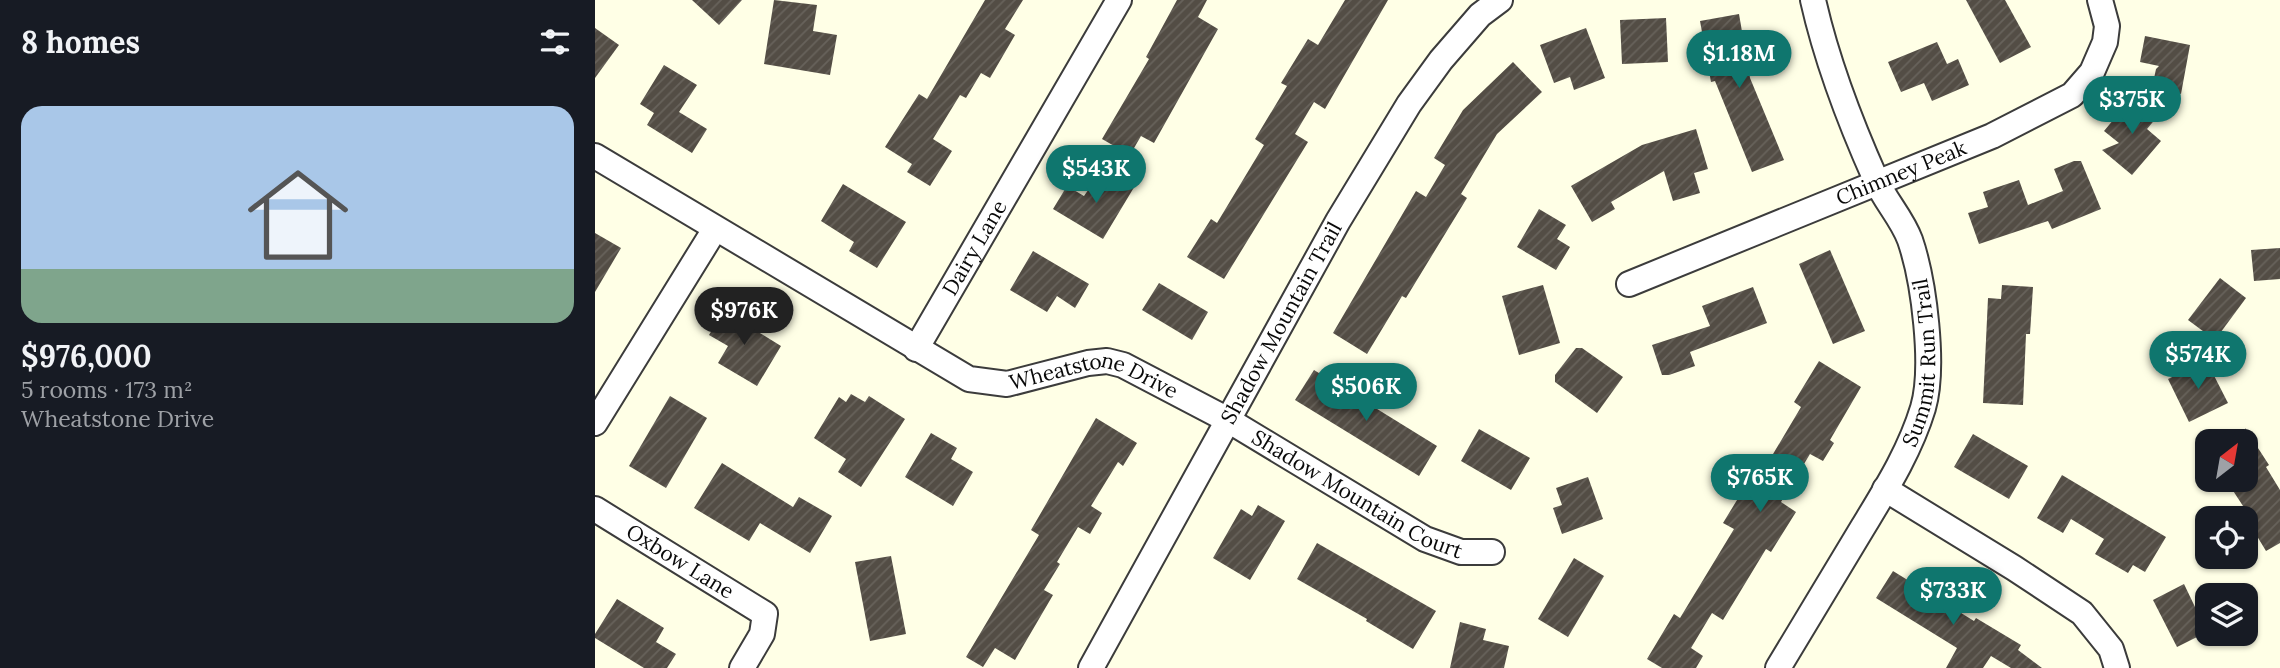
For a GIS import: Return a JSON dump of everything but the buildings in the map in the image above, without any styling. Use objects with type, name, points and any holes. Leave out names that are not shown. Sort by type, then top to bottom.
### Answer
[{"type":"street","name":"Dairy Lane","points":[[916,349],[1119,0]]},
{"type":"street","name":"Shadow Mountain Trail","points":[[1091,668],[1195,485],[1338,222],[1409,104],[1472,24],[1500,0]]},
{"type":"street","name":"Summit Run Trail","points":[[1778,668],[1907,450],[1924,406],[1928,361],[1922,291],[1910,241],[1900,218],[1878,184],[1831,69],[1813,0]]},
{"type":"street","name":"Chimney Peak","points":[[1629,284],[1992,136],[2073,95],[2092,72],[2105,42],[2107,26],[2099,0]]},
{"type":"street","name":"Wheatstone Drive","points":[[595,156],[969,379],[1007,384],[1088,363],[1107,361],[1123,365],[1228,420]]},
{"type":"street","points":[[595,423],[715,229]]},
{"type":"street","name":"Shadow Mountain Court","points":[[1228,420],[1425,539],[1461,552],[1492,552]]},
{"type":"street","points":[[1885,489],[2082,613],[2111,649],[2117,668]]},
{"type":"street","name":"Oxbow Lane","points":[[595,509],[765,614],[762,634],[742,668]]}]
